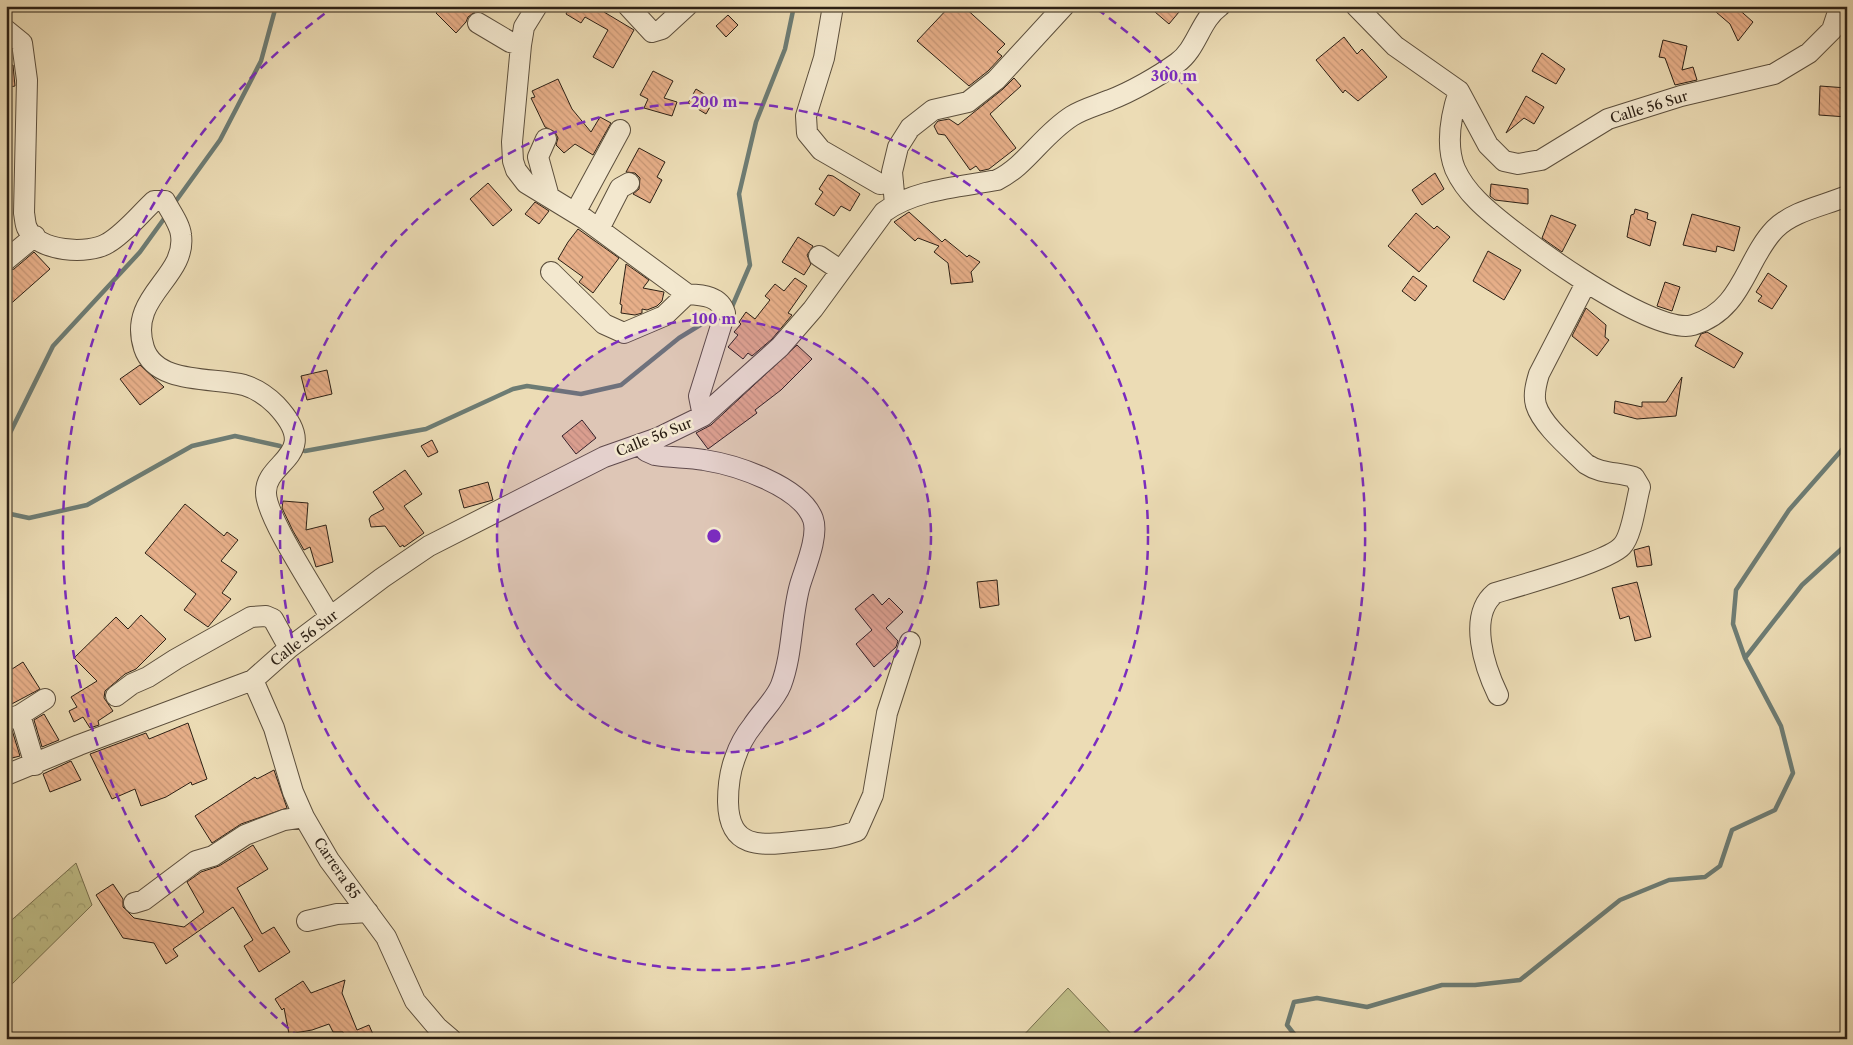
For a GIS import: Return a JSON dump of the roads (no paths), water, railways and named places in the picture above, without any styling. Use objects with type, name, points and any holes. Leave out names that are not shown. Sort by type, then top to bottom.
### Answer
[{"type":"street","points":[[537,6],[524,27],[521,45],[513,161],[520,177],[599,229],[687,294],[707,296],[717,301],[725,313],[699,396],[703,416]]},
{"type":"street","points":[[628,6],[652,32],[662,29],[687,6]]},
{"type":"street","points":[[833,6],[824,58],[806,116],[807,133],[821,150],[880,184],[893,182]]},
{"type":"street","points":[[895,204],[892,172],[898,147],[910,128],[933,110],[968,102],[996,80],[1064,6]]},
{"type":"street","name":"Calle 56 Sur","points":[[6,775],[79,745],[124,730],[253,680],[289,648],[330,617],[394,561],[430,546],[492,512],[604,457],[642,444],[685,426],[703,416],[780,347],[813,309],[884,212],[895,204],[918,196],[997,180],[1009,174],[1046,136],[1073,115],[1112,99],[1177,64],[1186,55],[1207,21],[1220,6]]},
{"type":"street","name":"Calle 56 Sur","points":[[1356,6],[1396,46],[1459,91],[1488,145],[1504,161],[1518,164],[1542,160],[1608,119],[1681,96],[1774,74],[1809,53],[1832,30],[1840,6]]},
{"type":"street","points":[[478,23],[510,42],[521,45]]},
{"type":"street","points":[[6,30],[22,44],[27,80],[24,213],[27,230],[45,246],[62,248],[99,247],[109,243],[154,201],[165,201],[181,233],[182,254],[143,311],[140,329],[149,360],[162,370],[209,381],[243,385],[259,391],[276,404],[288,420],[294,445],[291,454],[268,482],[266,493],[274,518],[330,617]]},
{"type":"street","points":[[1459,91],[1451,114],[1450,140],[1454,168],[1460,179],[1486,209],[1544,255],[1586,283],[1670,324],[1692,325],[1713,315],[1733,297],[1774,230],[1799,214],[1847,196]]},
{"type":"street","points":[[575,213],[620,130]]},
{"type":"street","points":[[546,139],[538,157],[549,197]]},
{"type":"street","points":[[599,229],[620,188],[629,183]]},
{"type":"street","points":[[6,260],[35,236]]},
{"type":"street","points":[[819,256],[840,270]]},
{"type":"street","points":[[551,272],[604,324],[624,333],[664,316],[687,294]]},
{"type":"street","points":[[1498,695],[1485,664],[1480,636],[1485,604],[1495,593],[1597,560],[1619,549],[1626,541],[1640,487],[1634,477],[1605,473],[1586,464],[1544,420],[1536,404],[1535,390],[1539,374],[1586,283]]},
{"type":"street","points":[[642,444],[646,450],[655,456],[718,462],[752,473],[791,494],[808,510],[814,520],[813,539],[800,586],[788,660],[781,684],[766,709],[752,725],[734,760],[730,780],[728,814],[735,832],[740,838],[766,845],[843,837],[857,831],[872,795],[888,713],[910,642]]},
{"type":"street","points":[[116,696],[132,684],[148,677],[251,617],[266,616],[274,619],[289,648]]},
{"type":"street","name":"Carrera 85","points":[[253,680],[274,728],[293,792],[304,817],[329,860],[386,937],[415,1001],[437,1027],[451,1039]]},
{"type":"street","points":[[35,764],[13,718],[45,699]]},
{"type":"street","points":[[134,902],[144,900],[196,861],[213,856],[245,836],[284,820],[304,817]]},
{"type":"street","points":[[308,921],[338,914],[368,912]]},
{"type":"waterway","points":[[173,205],[220,140],[261,61],[276,6]]},
{"type":"waterway","points":[[731,309],[750,265],[739,194],[756,122],[785,49],[794,6]]},
{"type":"waterway","points":[[6,441],[53,346],[140,252],[166,216]]},
{"type":"waterway","points":[[305,451],[426,429],[513,389],[527,386],[581,394],[621,385],[679,338],[718,314]]},
{"type":"waterway","points":[[6,513],[29,518],[87,505],[192,446],[235,436],[280,446]]},
{"type":"waterway","points":[[1298,1039],[1287,1025],[1294,1002],[1317,998],[1367,1007],[1442,985],[1475,985],[1520,980],[1620,900],[1669,880],[1705,877],[1720,866],[1732,830],[1775,810],[1793,773],[1781,726],[1745,658],[1733,624],[1736,590],[1789,510],[1847,444]]},
{"type":"waterway","points":[[1745,658],[1802,585],[1847,544]]}]
